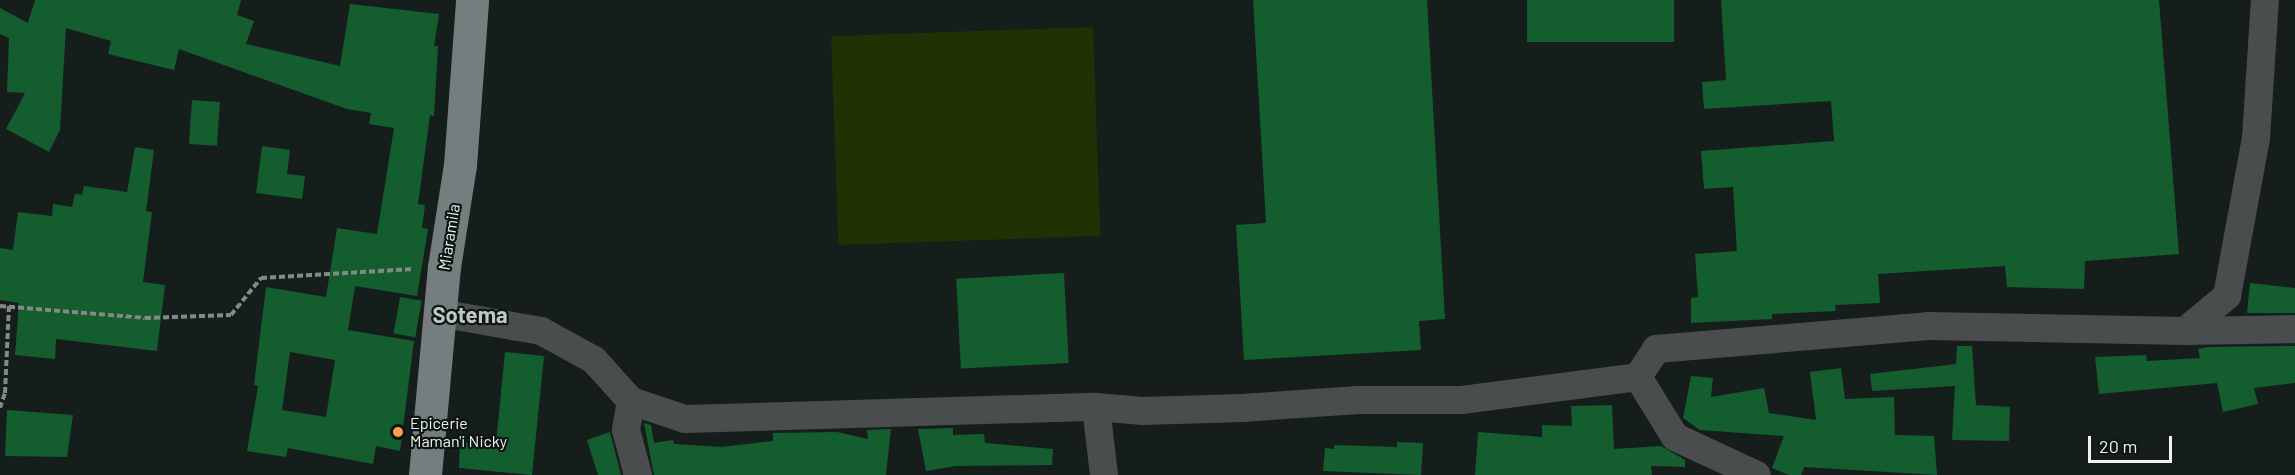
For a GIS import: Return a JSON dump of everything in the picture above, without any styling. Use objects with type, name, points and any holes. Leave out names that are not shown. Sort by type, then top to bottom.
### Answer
[{"type":"main road","name":"Miaramila","points":[[425,475],[444,267],[460,165],[472,0]]},
{"type":"street","points":[[2186,331],[2227,296],[2256,138],[2265,0]]},
{"type":"street","points":[[439,313],[541,331],[594,360],[631,401],[685,419],[1096,407],[1143,411],[1462,400],[1638,377],[1656,349],[1928,326],[2186,331],[2295,329]]},
{"type":"street","points":[[1638,377],[1675,437],[1757,475]]},
{"type":"street","points":[[631,401],[626,430],[638,475]]},
{"type":"street","points":[[1096,407],[1104,475]]},
{"type":"path","points":[[0,306],[144,318],[231,315],[261,278],[444,267]]},
{"type":"path","points":[[0,408],[4,393],[9,306]]},
{"type":"green space","points":[[1093,27],[1100,236],[838,245],[831,36]]},
{"type":"building","points":[[35,0],[241,0],[237,15],[254,21],[246,44],[340,66],[350,4],[439,14],[434,46],[438,46],[434,116],[430,115],[418,204],[425,205],[422,228],[428,229],[417,296],[355,286],[348,330],[414,341],[400,451],[376,446],[373,464],[288,448],[286,457],[247,451],[258,386],[254,385],[266,287],[326,297],[337,228],[377,234],[394,128],[369,124],[371,113],[347,109],[179,49],[174,70],[108,54],[111,41],[66,28],[60,130],[49,152],[6,129],[25,93],[7,92],[9,38],[0,34],[0,8],[28,23]],"holes":[[[290,352],[335,360],[326,417],[282,410]]]},
{"type":"building","points":[[1253,0],[1427,0],[1445,319],[1419,321],[1421,350],[1244,360],[1236,225],[1266,223]]},
{"type":"building","points":[[1527,0],[1674,0],[1674,42],[1527,42]]},
{"type":"building","points":[[1721,0],[2159,0],[2179,254],[2085,261],[2084,289],[2007,287],[2005,266],[1878,274],[1880,303],[1835,305],[1836,311],[1772,314],[1772,319],[1691,323],[1691,298],[1698,297],[1695,254],[1737,251],[1733,187],[1704,189],[1701,151],[1834,141],[1831,101],[1704,109],[1702,82],[1726,80]]},
{"type":"building","points":[[192,100],[220,102],[217,146],[189,144]]},
{"type":"building","points":[[262,146],[290,150],[287,174],[305,176],[302,199],[256,193]]},
{"type":"building","points":[[135,147],[154,150],[146,211],[152,212],[143,282],[165,285],[157,351],[56,339],[55,359],[15,355],[19,303],[0,300],[0,248],[13,250],[18,212],[52,216],[53,204],[72,207],[75,194],[82,195],[84,186],[127,192]]},
{"type":"building","points":[[1064,273],[1069,363],[961,369],[956,279]]},
{"type":"building","points":[[2250,283],[2295,288],[2295,313],[2247,313]]},
{"type":"building","points":[[400,297],[422,301],[415,337],[394,333]]},
{"type":"building","points":[[1957,346],[1972,346],[1976,405],[2010,407],[2009,441],[1952,440],[1955,386],[1872,391],[1870,374],[1956,364]]},
{"type":"building","points":[[2295,346],[2295,383],[2254,388],[2258,404],[2223,412],[2217,383],[2099,394],[2095,357],[2146,355],[2147,361],[2200,358],[2198,349],[2208,347]]},
{"type":"building","points":[[505,352],[544,356],[532,475],[459,468],[460,442],[496,444]]},
{"type":"building","points":[[1841,368],[1845,399],[1894,397],[1895,435],[1934,436],[1937,475],[1804,467],[1801,475],[1789,475],[1772,468],[1784,436],[1700,430],[1683,418],[1691,376],[1713,378],[1711,397],[1764,388],[1769,413],[1816,420],[1810,372]]},
{"type":"building","points":[[1612,405],[1614,449],[1661,446],[1685,460],[1685,467],[1651,466],[1652,475],[1475,475],[1478,432],[1542,437],[1542,425],[1572,426],[1571,406]]},
{"type":"building","points":[[7,410],[73,415],[67,457],[5,456]]},
{"type":"building","points":[[644,423],[651,425],[654,443],[673,440],[674,444],[721,447],[773,441],[773,433],[837,432],[868,439],[867,430],[891,429],[886,475],[654,475]]},
{"type":"building","points":[[953,428],[953,435],[984,434],[985,443],[1053,449],[1052,465],[956,466],[926,471],[918,429]]},
{"type":"building","points":[[610,432],[621,475],[598,475],[587,440]]},
{"type":"building","points":[[1397,442],[1423,443],[1421,475],[1323,471],[1325,448],[1334,449],[1334,445],[1397,447]]},
{"type":"place","name":"Epicerie Maman'i Nicky","points":[[398,432]]},
{"type":"district","name":"Sotema","points":[[470,315]]}]
